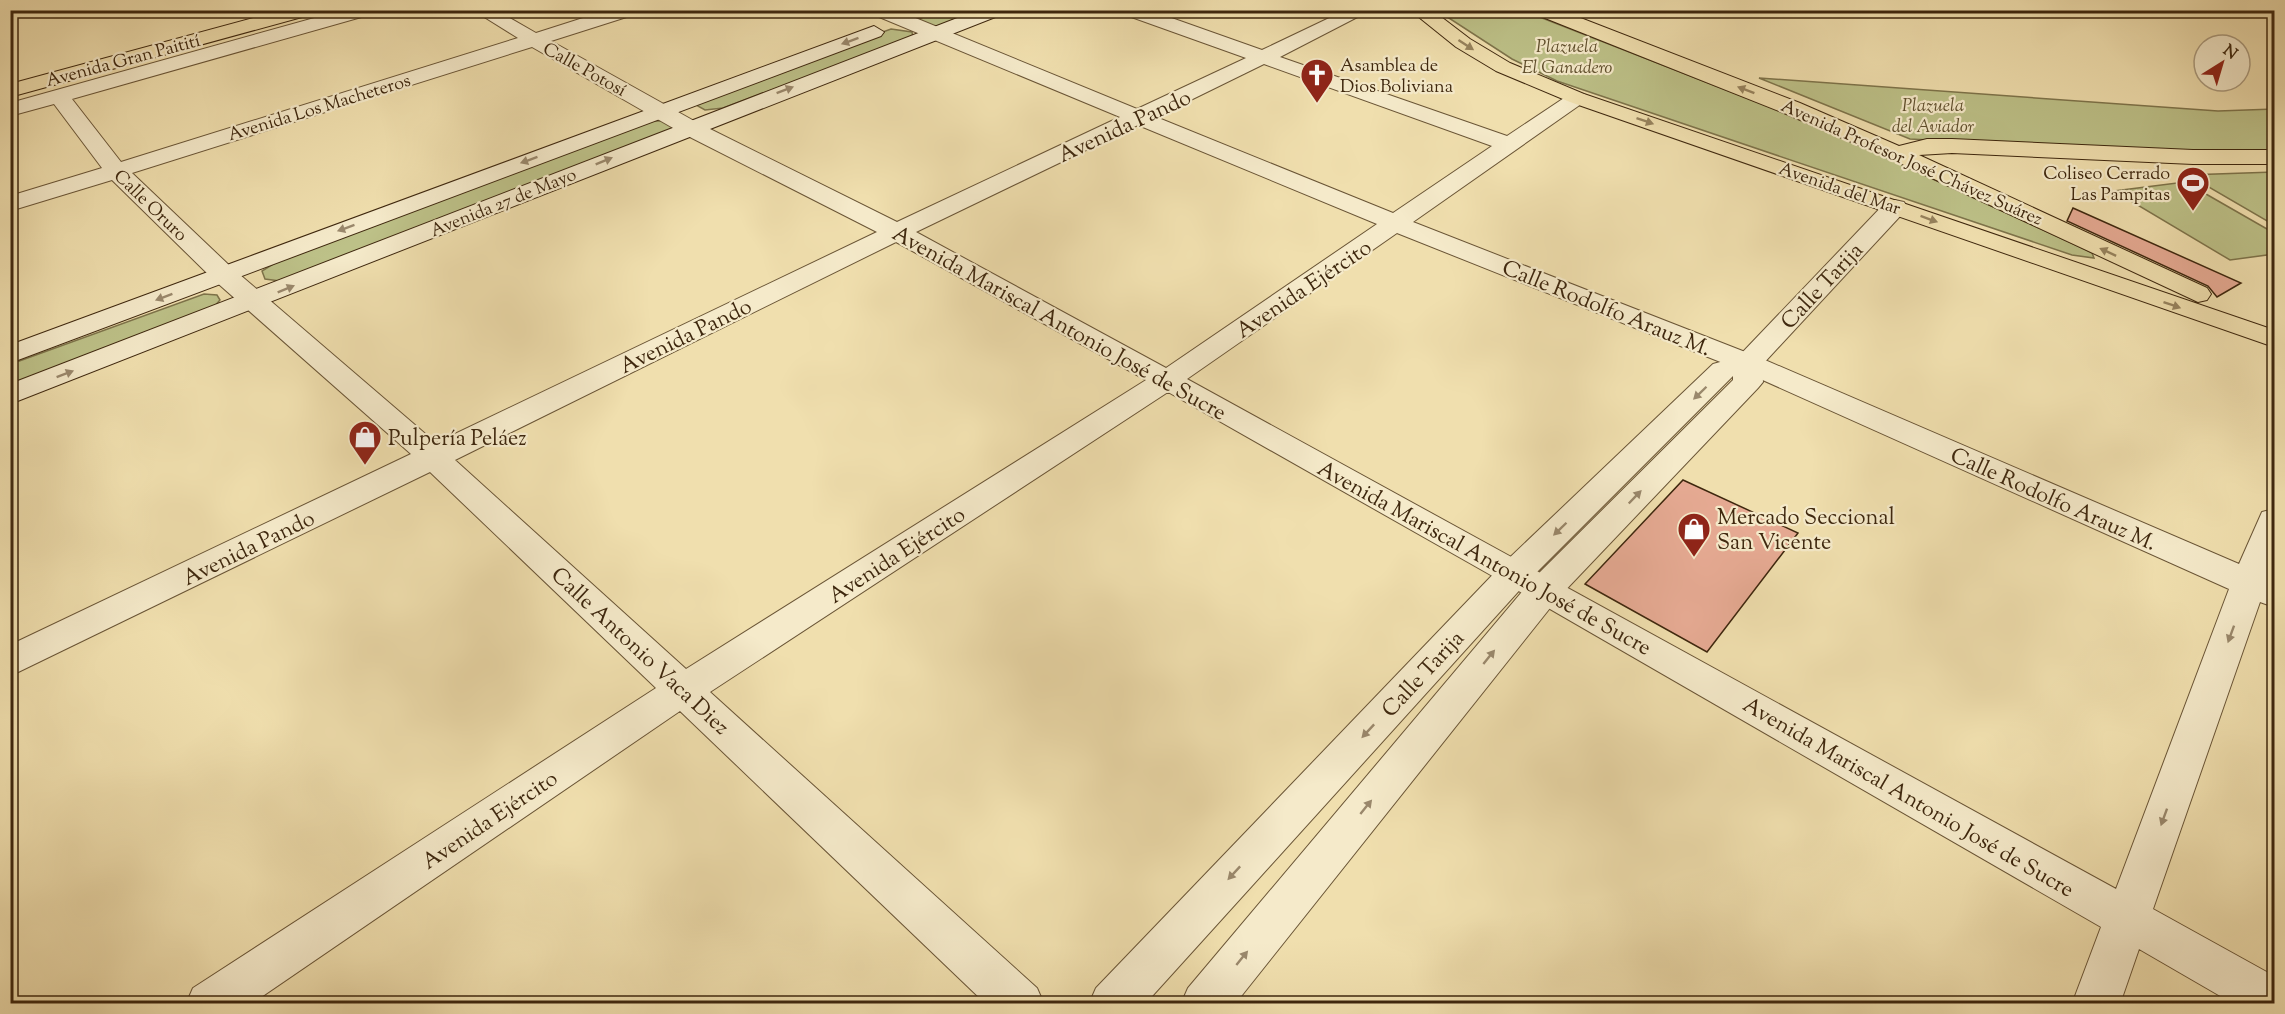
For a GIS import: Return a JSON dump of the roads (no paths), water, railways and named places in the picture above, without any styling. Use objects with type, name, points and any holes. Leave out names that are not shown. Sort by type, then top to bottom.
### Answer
[{"type":"main road","name":"Avenida Gran Paitití","points":[[10,91],[306,10]]},
{"type":"main road","name":"Avenida del Mar","points":[[1419,10],[1463,44],[1503,67],[1577,98],[2274,339]]},
{"type":"main road","name":"Avenida Profesor José Chávez Suárez","points":[[1542,10],[1792,108],[1896,153],[2274,331]]},
{"type":"main road","points":[[1896,153],[1927,146],[1952,146],[2193,157],[2274,157]]},
{"type":"main road","points":[[2103,281],[2128,286],[2145,287],[2152,284],[2150,276],[2137,266]]},
{"type":"street","points":[[10,110],[365,10]]},
{"type":"street","name":"Calle Potosí","points":[[482,10],[674,119]]},
{"type":"street","name":"Avenida Los Macheteros","points":[[10,204],[629,10]]},
{"type":"street","name":"Calle Rodolfo Arauz M.","points":[[879,10],[905,21],[934,22],[1139,119],[1748,363],[2262,589]]},
{"type":"street","name":"Avenida 27 de Mayo","points":[[10,356],[223,274],[674,119],[934,22],[996,10]]},
{"type":"street","points":[[1130,10],[1511,145]]},
{"type":"street","name":"Avenida Pando","points":[[10,662],[897,232],[1139,119],[1362,10]]},
{"type":"street","name":"Avenida 27 de Mayo","points":[[10,395],[257,301],[905,21]]},
{"type":"street","name":"Calle Oruro","points":[[59,96],[115,170],[223,274],[257,301]]},
{"type":"street","name":"Avenida Ejército","points":[[210,1004],[683,690],[1167,380],[1397,224],[1577,98]]},
{"type":"street","name":"Avenida Mariscal Antonio José de Sucre","points":[[674,119],[897,232],[1167,380],[1530,581],[2274,1001]]},
{"type":"street","name":"Calle Tarija","points":[[1113,1004],[1530,581],[1748,382],[1748,363],[1895,207]]},
{"type":"street","name":"Calle Antonio Vaca Diez","points":[[257,301],[433,457],[1020,1004]]},
{"type":"street","points":[[2096,1004],[2127,920],[2262,589],[2274,520]]},
{"type":"street","name":"Calle Tarija","points":[[1205,1004],[1530,581]]},
{"type":"place","name":"Asamblea de Dios Boliviana","points":[[1317,104]]},
{"type":"place","name":"Coliseo Cerrado Las Pampitas","points":[[2193,212]]},
{"type":"place","name":"Pulpería Peláez","points":[[365,466]]},
{"type":"place","name":"Mercado Seccional San Vicente","points":[[1694,558]]},
{"type":"park label","name":"Plazuela El Ganadero","points":[[1567,56]]},
{"type":"park label","name":"Plazuela del Aviador","points":[[1933,115]]}]
